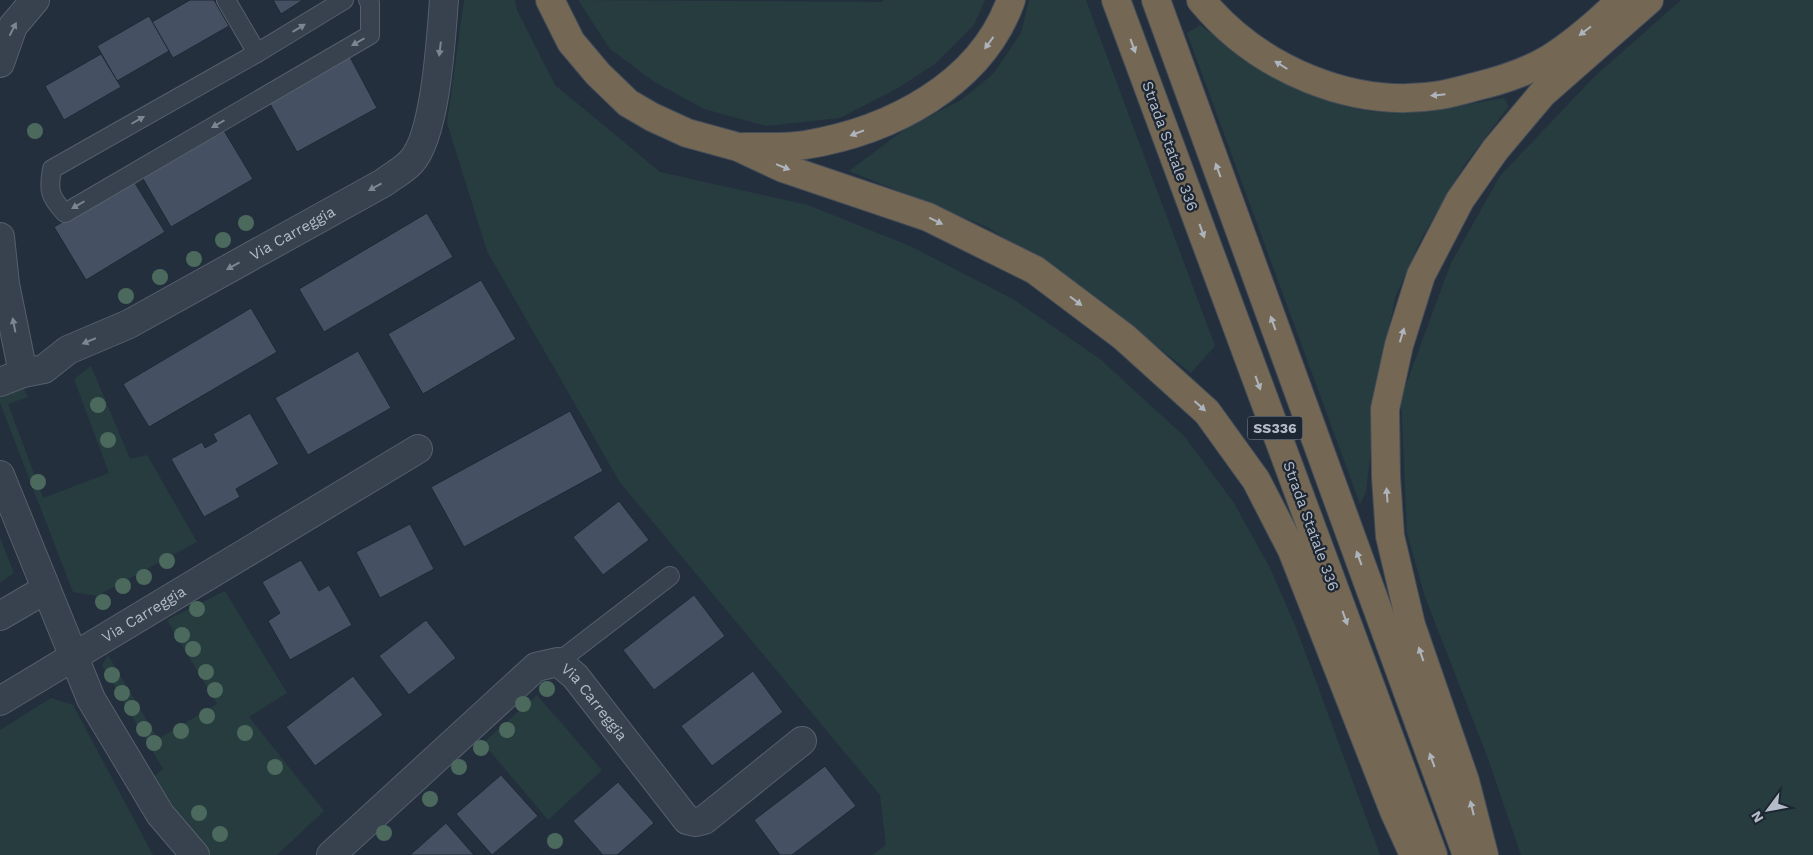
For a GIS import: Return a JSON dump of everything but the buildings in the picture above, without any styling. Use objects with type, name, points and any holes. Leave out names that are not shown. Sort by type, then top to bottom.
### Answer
[{"type":"highway","points":[[550,0],[571,42],[598,74],[628,103],[652,117],[687,132],[738,147],[783,168],[928,217],[1035,270],[1124,337],[1207,412],[1256,480],[1292,550],[1394,811],[1414,855]]},
{"type":"highway","points":[[738,147],[803,145],[853,135],[918,108],[957,78],[981,53],[1004,23],[1012,0]]},
{"type":"highway","name":"Strada Statale 336","points":[[1116,0],[1433,855]]},
{"type":"highway","name":"SS336","points":[[1156,0],[1467,855]]},
{"type":"highway","points":[[1201,0],[1243,42],[1292,72],[1325,84],[1366,94],[1400,97],[1440,95],[1497,82],[1548,59],[1622,0]]},
{"type":"highway","points":[[1484,855],[1466,781],[1411,625],[1390,536],[1386,477],[1385,408],[1399,345],[1421,274],[1460,200],[1495,150],[1542,94],[1649,0]]},
{"type":"street","points":[[0,63],[13,26],[35,0]]},
{"type":"street","name":"Via Carreggia","points":[[0,238],[6,284],[11,377],[44,369],[68,350],[129,324],[383,182],[412,162],[427,132],[440,49],[444,0]]},
{"type":"street","name":"Via Carreggia","points":[[0,701],[73,655],[418,449]]},
{"type":"street","points":[[0,475],[90,699],[160,814],[195,855]]},
{"type":"street","points":[[0,616],[46,589]]},
{"type":"street","name":"Via Carreggia","points":[[331,855],[536,668],[558,662],[575,676],[687,820],[696,822],[704,820],[802,741]]},
{"type":"lane","points":[[226,0],[257,53]]},
{"type":"lane","points":[[344,0],[257,53],[52,169],[49,185],[53,200],[65,212],[370,35],[370,3],[368,0]]},
{"type":"lane","points":[[558,662],[670,576]]},
{"type":"green space","points":[[464,0],[515,0],[517,10],[555,85],[660,172],[808,205],[910,246],[1013,299],[1100,359],[1185,437],[1234,503],[1271,570],[1297,630],[1380,855],[872,855],[886,845],[880,795],[619,481],[487,251],[447,123]]},
{"type":"green space","points":[[578,0],[882,2],[884,0],[985,0],[974,25],[935,64],[898,88],[840,118],[766,126],[704,109],[653,81],[610,49]]},
{"type":"green space","points":[[1029,0],[1086,0],[1215,346],[1191,373],[1066,276],[987,227],[849,171],[905,129],[961,100],[993,74],[1021,33]]},
{"type":"green space","points":[[1681,0],[1813,0],[1813,855],[1521,855],[1487,756],[1425,597],[1407,533],[1401,398],[1451,263],[1500,176],[1594,77]]},
{"type":"green space","points":[[1200,25],[1263,69],[1310,94],[1335,103],[1383,112],[1459,106],[1504,98],[1509,106],[1465,164],[1420,241],[1395,298],[1378,385],[1366,492],[1360,504],[1187,33]]},
{"type":"green space","points":[[91,366],[130,459],[147,455],[197,542],[97,596],[73,592],[0,403],[0,397],[23,387],[28,397],[8,404],[43,498],[109,473],[74,379]]},
{"type":"green space","points":[[0,538],[14,573],[0,583]]},
{"type":"green space","points":[[225,591],[287,693],[249,717],[324,811],[277,855],[207,855],[153,777],[163,769],[102,665],[108,655],[158,739],[217,704],[167,620]]},
{"type":"green space","points":[[537,695],[602,770],[548,820],[483,743]]},
{"type":"green space","points":[[51,698],[73,705],[153,855],[0,855],[0,730]]}]
